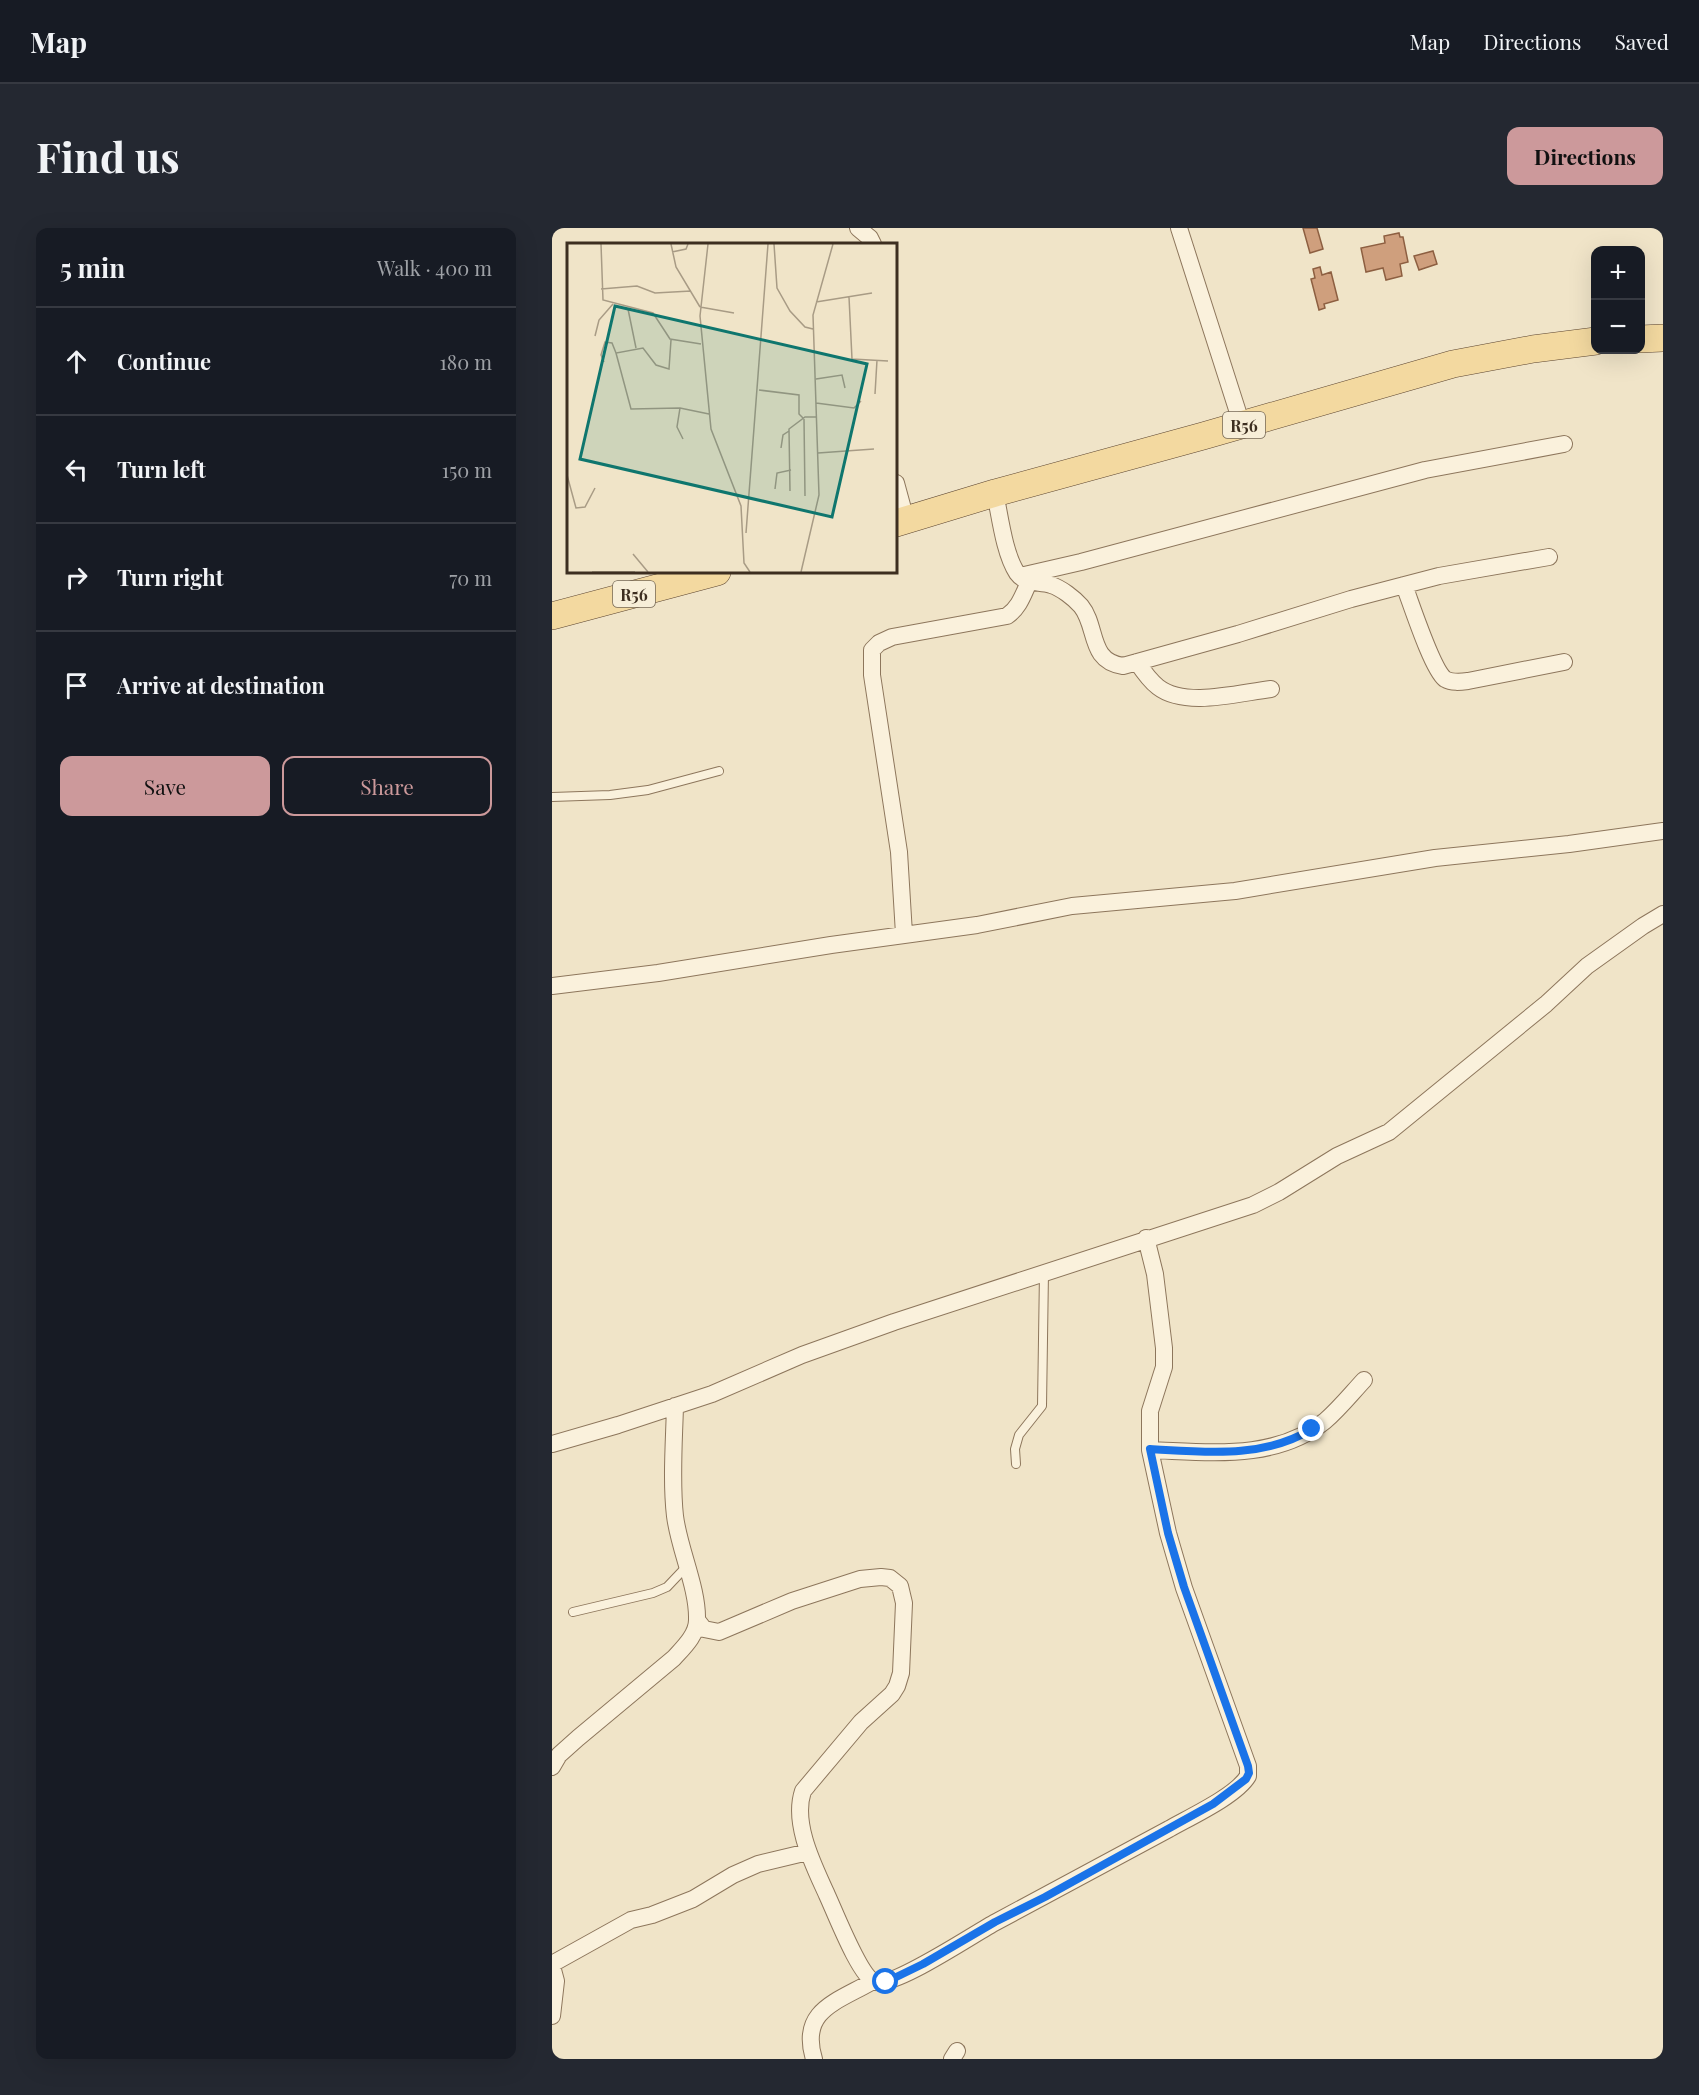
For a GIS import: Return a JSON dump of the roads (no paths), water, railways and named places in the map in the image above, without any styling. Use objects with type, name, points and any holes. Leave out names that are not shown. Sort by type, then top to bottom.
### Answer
[{"type":"main road","points":[[1645,339],[1663,338]]},
{"type":"main road","name":"R56","points":[[901,521],[1453,364],[1533,349],[1591,342]]},
{"type":"main road","name":"R56","points":[[552,616],[713,573]]},
{"type":"street","points":[[858,228],[872,243]]},
{"type":"street","points":[[1179,228],[1242,425]]},
{"type":"street","points":[[1025,579],[1425,470],[1564,444]]},
{"type":"street","points":[[897,491],[901,521]]},
{"type":"street","points":[[995,493],[1010,557],[1025,579],[1051,585],[1076,601],[1083,608],[1098,649],[1109,662],[1123,666],[1404,585],[1549,556]]},
{"type":"street","points":[[904,934],[899,852],[872,675],[872,650],[879,643],[892,637],[1007,616],[1014,612],[1019,604],[1025,579]]},
{"type":"street","points":[[1404,585],[1432,656],[1439,670],[1446,679],[1452,682],[1468,681],[1564,662]]},
{"type":"street","points":[[1137,662],[1154,684],[1174,695],[1199,698],[1271,689]]},
{"type":"street","points":[[552,986],[658,973],[904,934],[977,925],[1072,906],[1235,891],[1435,858],[1569,844],[1663,831]]},
{"type":"street","points":[[552,1444],[712,1394],[802,1355],[1146,1238],[1253,1205],[1279,1192],[1337,1156],[1389,1132],[1546,1004],[1587,966],[1663,915]]},
{"type":"street","points":[[675,1406],[675,1516],[697,1620],[704,1629],[719,1632],[792,1601],[860,1579],[891,1578],[900,1586],[903,1603],[901,1673],[897,1686],[892,1694],[861,1722],[803,1791],[799,1802],[808,1852],[849,1943],[866,1976],[873,1981],[886,1982],[923,1964],[995,1922],[1045,1897],[1213,1804],[1240,1785],[1248,1776],[1248,1766],[1184,1587],[1168,1533],[1150,1449],[1150,1411],[1164,1367],[1164,1348],[1155,1274],[1146,1238]]},
{"type":"street","points":[[1150,1449],[1233,1452],[1255,1450],[1288,1442],[1299,1438],[1326,1420],[1364,1380]]},
{"type":"street","points":[[552,1767],[559,1755],[614,1706],[674,1658],[690,1639],[697,1620]]},
{"type":"street","points":[[552,2016],[556,1981],[552,1965],[631,1920],[693,1899],[733,1875],[758,1864],[808,1852]]},
{"type":"street","points":[[814,2059],[809,2035],[815,2019],[822,2010],[873,1981]]},
{"type":"lane","points":[[552,797],[610,795],[639,791],[719,771]]},
{"type":"lane","points":[[1016,1464],[1015,1449],[1019,1435],[1042,1406],[1044,1272]]},
{"type":"lane","points":[[573,1612],[653,1593],[667,1587],[686,1567]]}]
